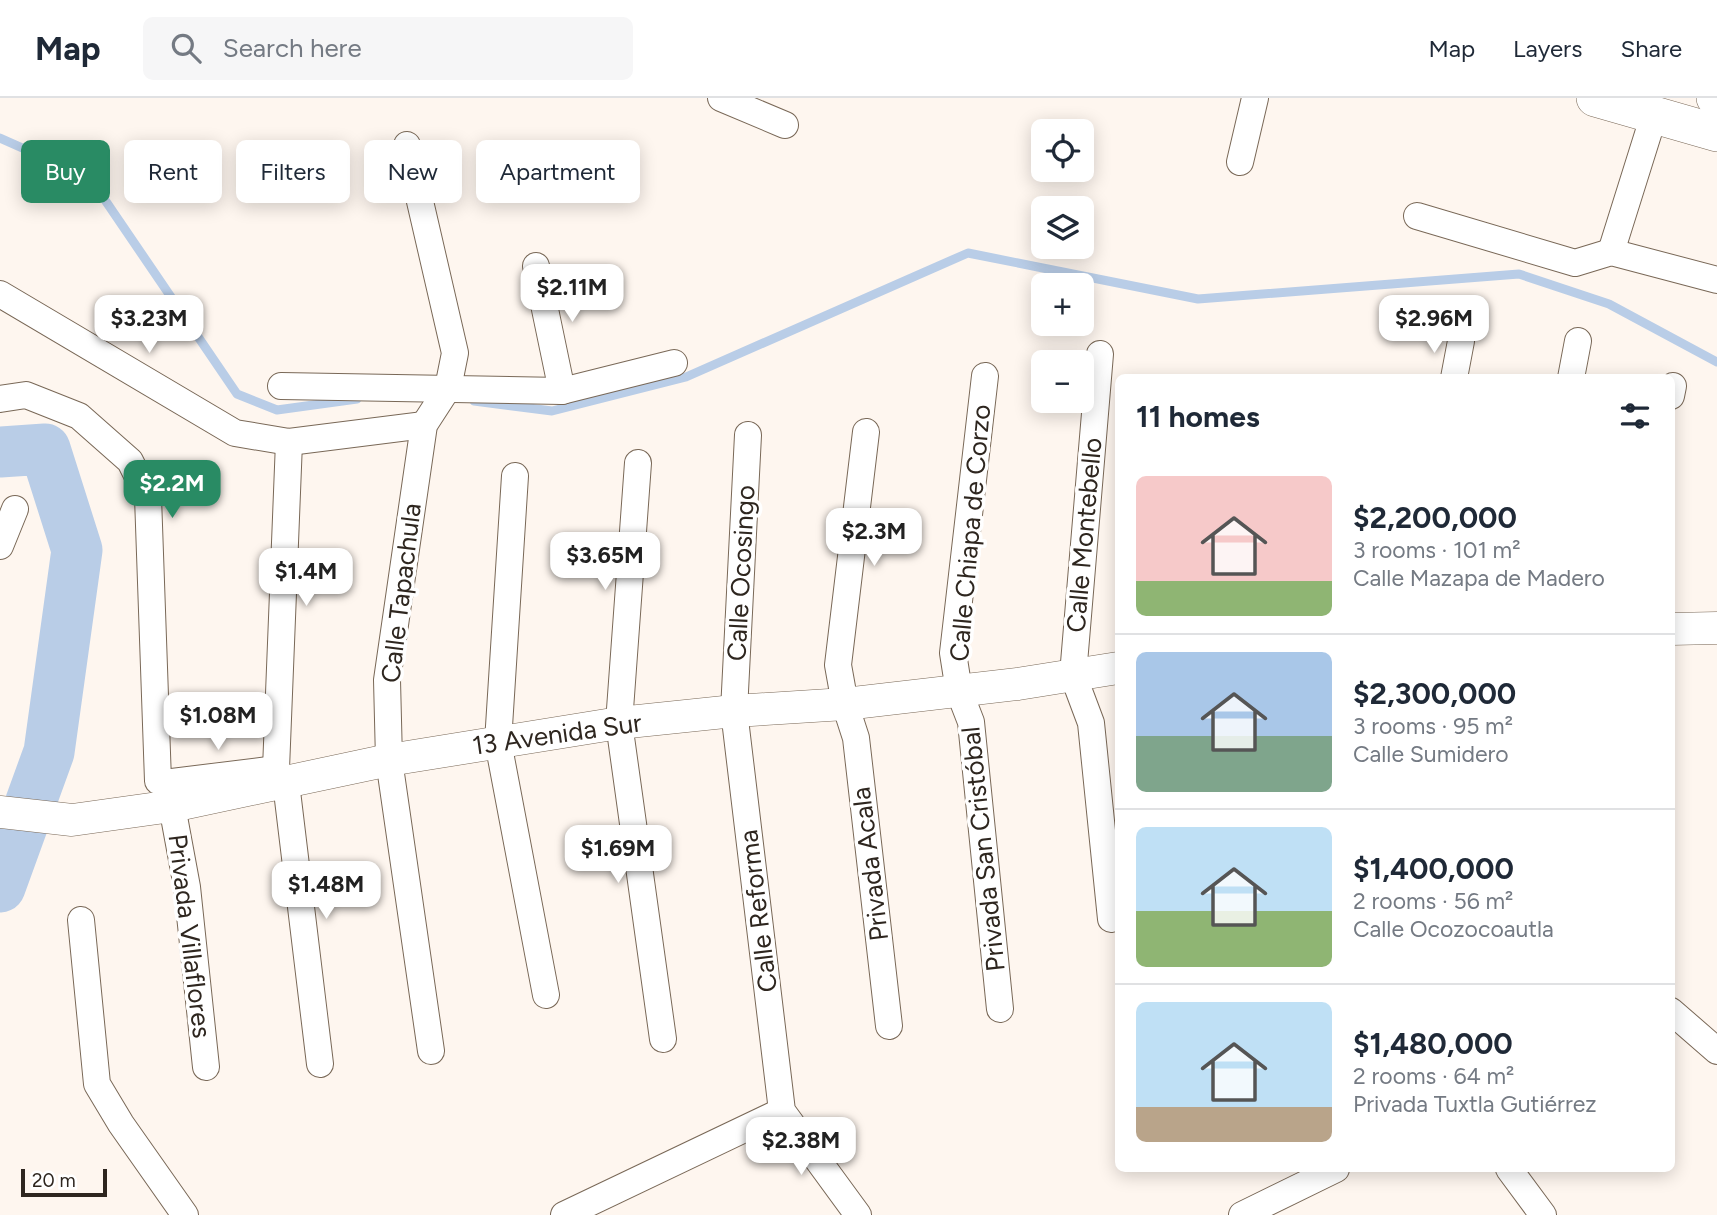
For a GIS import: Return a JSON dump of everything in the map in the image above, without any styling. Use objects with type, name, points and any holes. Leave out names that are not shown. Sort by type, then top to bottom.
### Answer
[{"type":"main road","points":[[1595,98],[1717,133]]},
{"type":"street","points":[[721,98],[785,125]]},
{"type":"street","points":[[1240,162],[1255,98]]},
{"type":"street","points":[[1611,252],[1654,115]]},
{"type":"street","points":[[0,294],[235,433],[289,442],[424,425],[448,388],[455,353],[420,203]]},
{"type":"street","points":[[1417,216],[1576,262],[1611,252],[1717,280]]},
{"type":"street","points":[[536,266],[562,391]]},
{"type":"street","points":[[1455,374],[1461,341]]},
{"type":"street","points":[[1572,374],[1578,341]]},
{"type":"street","name":"Calle Montebello","points":[[1073,675],[1100,354]]},
{"type":"street","points":[[281,386],[562,391],[674,363]]},
{"type":"street","name":"Calle Chiapa de Corzo","points":[[959,691],[953,653],[985,376]]},
{"type":"street","name":"Privada Villaflores","points":[[0,399],[26,395],[79,416],[130,461],[148,497],[165,794],[187,887],[206,1067]]},
{"type":"street","name":"Calle Tapachula","points":[[424,425],[387,680],[389,760],[431,1051]]},
{"type":"street","name":"Privada Acala","points":[[866,432],[838,665],[845,704],[856,738],[889,1026]]},
{"type":"street","name":"Calle Ocosingo","points":[[734,710],[748,435]]},
{"type":"street","points":[[289,442],[281,776],[320,1064]]},
{"type":"street","points":[[638,463],[619,723],[663,1039]]},
{"type":"street","points":[[515,476],[498,742],[547,995]]},
{"type":"street","points":[[0,546],[15,509]]},
{"type":"street","points":[[1675,629],[1717,628]]},
{"type":"street","name":"13 Avenida Sur","points":[[5,814],[72,820],[165,794],[619,723],[734,710],[845,704],[1115,668]]},
{"type":"street","points":[[1073,675],[1091,723],[1111,919]]},
{"type":"street","name":"Privada San Cristóbal","points":[[959,691],[971,722],[1000,1009]]},
{"type":"street","name":"Calle Reforma","points":[[734,710],[782,1111]]},
{"type":"street","points":[[81,920],[96,1084],[185,1215]]},
{"type":"street","points":[[1675,1014],[1717,1051]]},
{"type":"street","points":[[564,1215],[782,1111],[858,1215]]},
{"type":"street","points":[[1242,1215],[1330,1172]]},
{"type":"street","points":[[1511,1172],[1543,1215]]},
{"type":"waterway","points":[[0,138],[90,178],[237,394],[277,410],[357,399]]},
{"type":"waterway","points":[[474,401],[552,411],[686,377],[968,253],[1198,299],[1519,274],[1609,304],[1717,362]]},
{"type":"waterway","points":[[0,452],[45,449],[77,550],[49,752],[0,887]]}]
